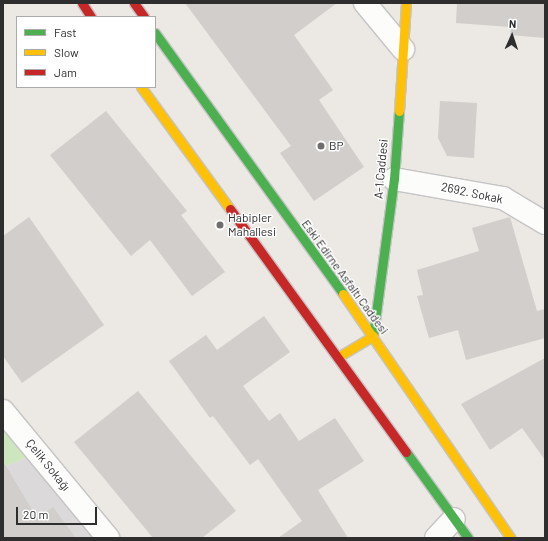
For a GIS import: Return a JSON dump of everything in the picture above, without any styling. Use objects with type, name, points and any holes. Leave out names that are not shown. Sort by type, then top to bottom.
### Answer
[{"type":"main road","points":[[82,3],[91,16]]},
{"type":"main road","points":[[134,3],[143,16]]},
{"type":"main road","name":"A-1 Caddesi","points":[[373,336],[394,179],[406,3]]},
{"type":"main road","name":"Eski Edirne Asfaltı Caddesi","points":[[156,34],[373,336],[511,538]]},
{"type":"main road","points":[[142,88],[468,538]]},
{"type":"main road","points":[[338,357],[373,336]]},
{"type":"street","points":[[365,3],[403,49]]},
{"type":"street","name":"2692. Sokak","points":[[394,179],[503,198],[545,223]]},
{"type":"street","name":"Çelik Sokağı","points":[[3,410],[108,538]]},
{"type":"street","points":[[436,538],[454,519]]},
{"type":"shaded area","points":[[28,457],[96,538],[3,538],[3,467]]},
{"type":"green space","points":[[3,428],[28,457],[3,467]]},
{"type":"building","points":[[185,3],[337,3],[294,35],[333,90],[319,100],[364,167],[314,201],[280,153],[291,146]]},
{"type":"building","points":[[457,3],[545,3],[545,38],[510,35],[511,27],[456,23]]},
{"type":"building","points":[[440,101],[477,103],[474,158],[447,156],[438,138]]},
{"type":"building","points":[[106,111],[187,211],[181,215],[225,272],[192,296],[150,240],[131,256],[50,155]]},
{"type":"building","points":[[29,217],[104,325],[22,383],[3,356],[3,236]]},
{"type":"building","points":[[510,217],[537,311],[545,309],[545,338],[466,360],[458,330],[429,338],[417,296],[423,295],[417,270],[479,251],[472,228]]},
{"type":"building","points":[[264,316],[290,352],[243,386],[269,421],[280,413],[299,441],[335,418],[364,461],[318,490],[348,538],[278,538],[302,521],[258,459],[250,465],[213,416],[210,418],[169,361],[206,335],[217,350]]},
{"type":"building","points":[[545,358],[545,460],[522,428],[490,450],[461,404]]},
{"type":"building","points":[[138,391],[236,511],[202,538],[153,538],[74,442]]},
{"type":"building","points":[[3,461],[37,518],[53,507],[76,538],[3,538]]},
{"type":"traffic: fast","points":[[156,34],[343,294]]},
{"type":"traffic: fast","points":[[373,336],[394,179],[399,111]]},
{"type":"traffic: fast","points":[[406,452],[468,538]]},
{"type":"traffic: slow","points":[[399,111],[406,3]]},
{"type":"traffic: slow","points":[[142,88],[230,209]]},
{"type":"traffic: slow","points":[[343,294],[511,538]]},
{"type":"traffic: slow","points":[[338,357],[373,336]]},
{"type":"traffic: jam","points":[[82,3],[90,16]]},
{"type":"traffic: jam","points":[[134,3],[143,16]]},
{"type":"traffic: jam","points":[[230,209],[406,452]]},
{"type":"place","name":"BP","points":[[321,146]]},
{"type":"place","name":"Habipler Mahallesi","points":[[220,225]]}]
